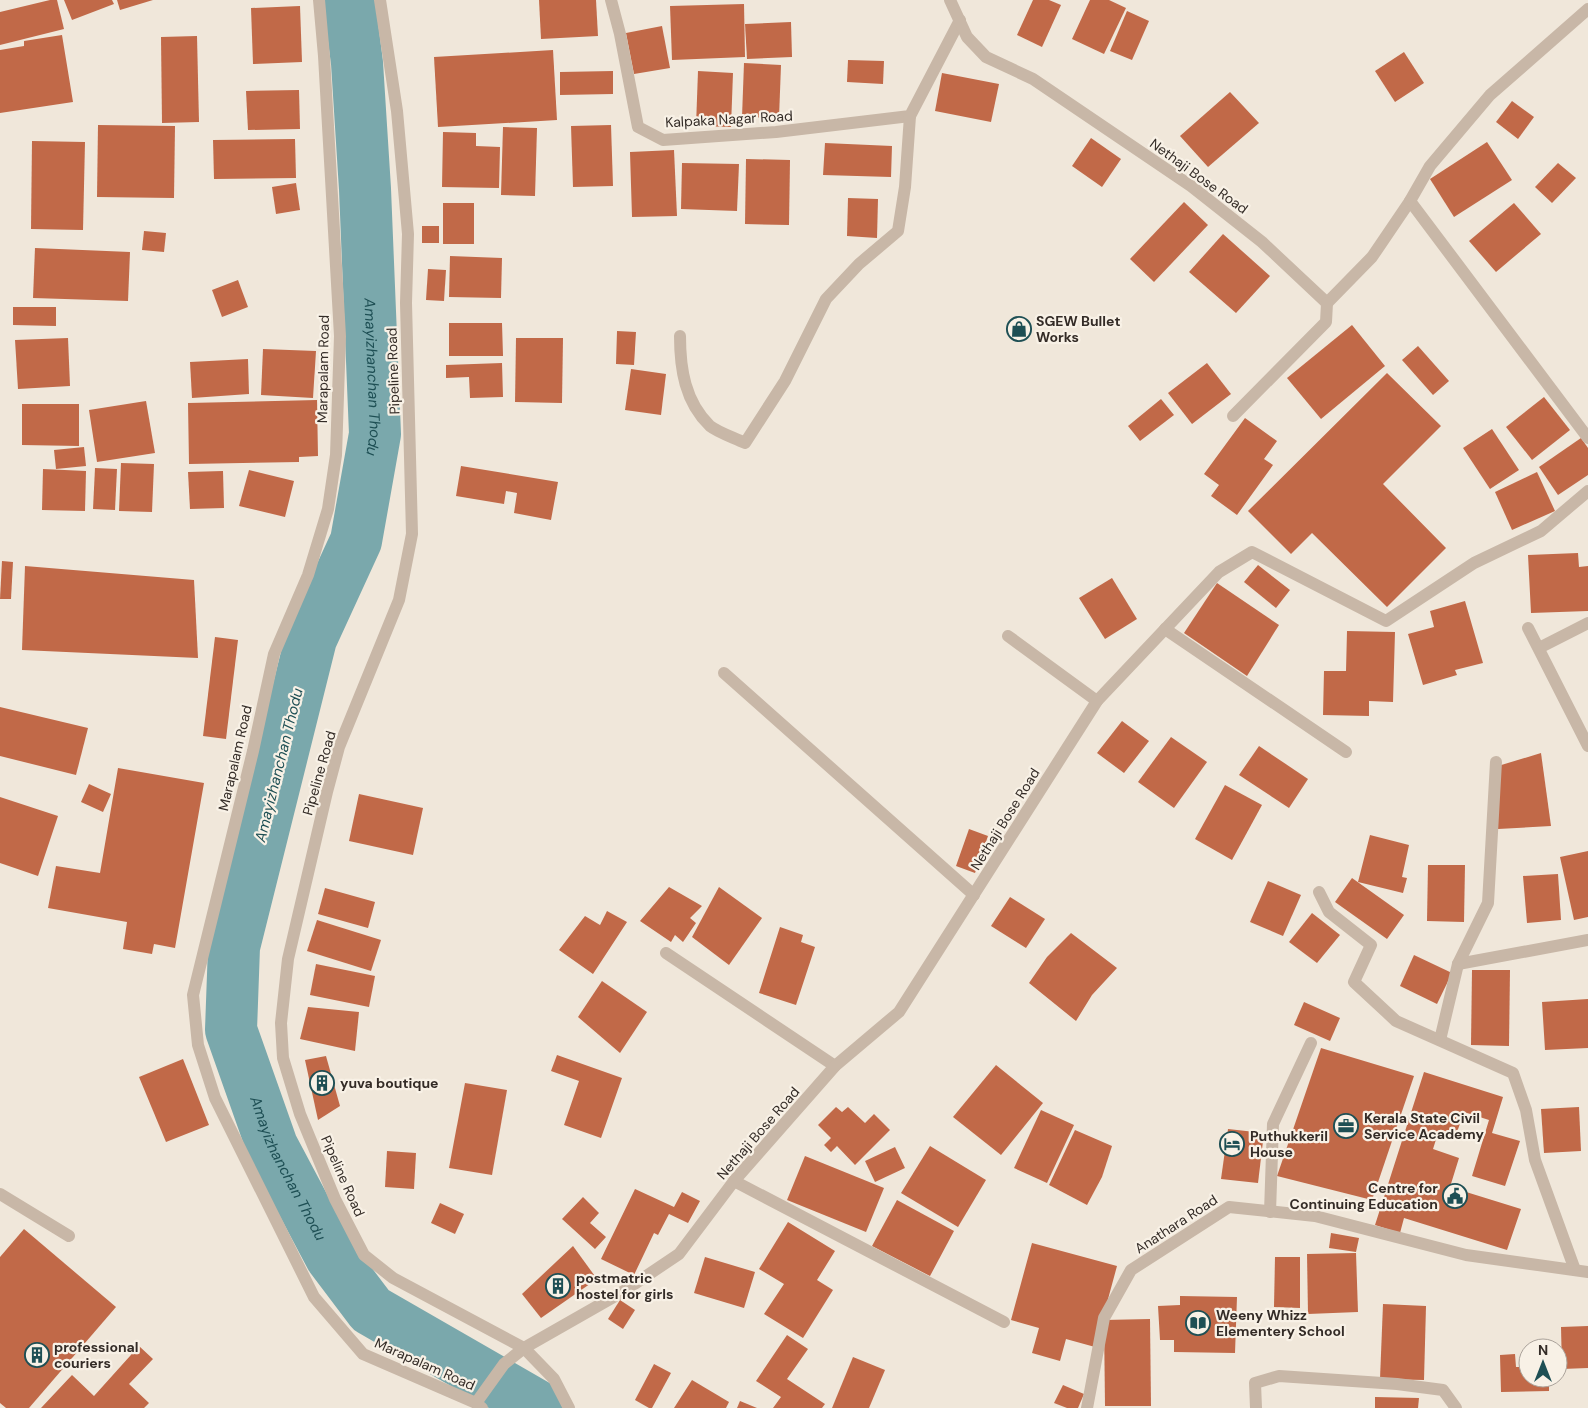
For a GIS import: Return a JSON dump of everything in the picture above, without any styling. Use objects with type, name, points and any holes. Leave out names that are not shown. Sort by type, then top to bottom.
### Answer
[{"type":"street","name":"Marapalam Road","points":[[318,0],[324,56],[340,336],[336,455],[328,509],[308,576],[274,654],[248,770],[193,995],[198,1045],[215,1098],[314,1297],[363,1354],[480,1402]]},
{"type":"street","name":"Pipeline Road","points":[[380,0],[397,111],[408,234],[406,303],[412,534],[399,600],[339,748],[327,792],[288,959],[281,1023],[283,1058],[304,1123],[335,1199],[364,1255],[392,1278],[524,1348],[554,1379],[569,1408]]},
{"type":"street","name":"Kalpaka Nagar Road","points":[[612,0],[638,127],[663,140],[804,130],[910,116]]},
{"type":"street","name":"Nethaji Bose Road","points":[[950,0],[967,37],[986,57],[1033,79],[1191,186],[1262,242],[1327,303]]},
{"type":"street","points":[[1233,416],[1326,322],[1327,303],[1372,257],[1410,201],[1430,166],[1490,95],[1588,9]]},
{"type":"street","points":[[680,336],[680,358],[689,400],[711,426],[745,443],[785,380],[826,299],[859,264],[898,231],[905,188],[910,116],[960,20]]},
{"type":"street","points":[[1410,201],[1588,438]]},
{"type":"street","name":"Nethaji Bose Road","points":[[480,1402],[504,1364],[524,1348],[624,1291],[679,1254],[734,1182],[835,1066],[899,1012],[1097,701],[1219,572],[1252,552],[1386,620],[1474,562],[1541,531],[1588,491]]},
{"type":"street","points":[[1539,648],[1588,623]]},
{"type":"street","points":[[1528,628],[1588,746]]},
{"type":"street","points":[[1165,629],[1346,752]]},
{"type":"street","points":[[1008,636],[1097,701]]},
{"type":"street","points":[[724,673],[974,896]]},
{"type":"street","points":[[1440,1040],[1458,964],[1488,903],[1496,762]]},
{"type":"street","points":[[1319,892],[1329,912],[1371,945],[1354,982],[1396,1020],[1513,1073],[1526,1110],[1535,1160],[1582,1271]]},
{"type":"street","points":[[1458,964],[1588,940]]},
{"type":"street","points":[[666,953],[835,1066]]},
{"type":"street","points":[[1270,1212],[1273,1124],[1311,1042]]},
{"type":"street","points":[[734,1182],[1004,1322]]},
{"type":"street","points":[[0,1194],[69,1236]]},
{"type":"street","name":"Anathara Road","points":[[1087,1408],[1104,1318],[1131,1270],[1229,1207],[1315,1216],[1466,1255],[1582,1271]]},
{"type":"street","points":[[1256,1408],[1255,1383],[1279,1376],[1397,1384],[1443,1390],[1456,1408]]},
{"type":"building","points":[[57,0],[64,29],[0,45],[0,12]]},
{"type":"building","points":[[64,0],[112,0],[114,4],[72,20]]},
{"type":"building","points":[[117,0],[153,0],[120,10]]},
{"type":"building","points":[[539,0],[596,0],[598,36],[541,39]]},
{"type":"building","points":[[1033,0],[1049,0],[1061,5],[1042,47],[1017,35]]},
{"type":"building","points":[[1090,0],[1109,0],[1126,8],[1104,54],[1072,39]]},
{"type":"building","points":[[744,4],[745,57],[672,60],[670,6]]},
{"type":"building","points":[[300,6],[302,62],[253,64],[251,8]]},
{"type":"building","points":[[1127,11],[1149,21],[1132,60],[1110,51]]},
{"type":"building","points":[[791,22],[792,57],[747,59],[745,24]]},
{"type":"building","points":[[662,26],[670,68],[634,74],[626,33]]},
{"type":"building","points":[[62,35],[73,102],[0,113],[0,50],[24,46],[24,41]]},
{"type":"building","points":[[197,36],[199,122],[162,123],[161,37]]},
{"type":"building","points":[[553,50],[557,120],[438,127],[434,57]]},
{"type":"building","points":[[1404,52],[1424,83],[1395,102],[1375,71]]},
{"type":"building","points":[[848,60],[884,61],[883,84],[847,82]]},
{"type":"building","points":[[744,63],[781,65],[779,118],[742,117]]},
{"type":"building","points":[[613,71],[613,94],[560,95],[560,72]]},
{"type":"building","points":[[698,71],[733,73],[731,127],[696,126]]},
{"type":"building","points":[[942,73],[999,84],[991,122],[935,111]]},
{"type":"building","points":[[299,90],[300,129],[248,130],[246,91]]},
{"type":"building","points":[[1230,92],[1259,123],[1208,167],[1180,136]]},
{"type":"building","points":[[1512,101],[1534,117],[1518,139],[1496,122]]},
{"type":"building","points":[[98,125],[175,126],[174,198],[97,197]]},
{"type":"building","points":[[611,125],[613,186],[573,187],[571,126]]},
{"type":"building","points":[[503,127],[537,128],[535,196],[501,195]]},
{"type":"building","points":[[443,132],[476,133],[476,146],[500,147],[499,188],[442,187]]},
{"type":"building","points":[[1091,138],[1121,159],[1102,187],[1072,166]]},
{"type":"building","points":[[295,139],[296,178],[214,179],[213,140]]},
{"type":"building","points":[[32,141],[85,142],[83,230],[31,229]]},
{"type":"building","points":[[1487,142],[1512,180],[1454,217],[1430,179]]},
{"type":"building","points":[[825,143],[892,146],[891,177],[823,175]]},
{"type":"building","points":[[674,150],[677,216],[632,217],[630,152]]},
{"type":"building","points":[[746,159],[790,160],[789,225],[745,224]]},
{"type":"building","points":[[682,163],[739,164],[737,211],[681,209]]},
{"type":"building","points":[[1558,163],[1576,178],[1552,203],[1535,187]]},
{"type":"building","points":[[296,183],[300,210],[276,214],[272,187]]},
{"type":"building","points":[[848,198],[878,199],[877,238],[847,236]]},
{"type":"building","points":[[1184,202],[1208,225],[1154,282],[1130,259]]},
{"type":"building","points":[[443,203],[474,203],[474,244],[443,244]]},
{"type":"building","points":[[1514,203],[1541,234],[1496,272],[1469,241]]},
{"type":"building","points":[[422,226],[439,226],[439,243],[422,243]]},
{"type":"building","points":[[144,231],[166,233],[164,252],[142,250]]},
{"type":"building","points":[[1223,234],[1270,276],[1236,313],[1189,272]]},
{"type":"building","points":[[35,248],[130,252],[128,301],[33,298]]},
{"type":"building","points":[[450,256],[502,258],[501,298],[449,297]]},
{"type":"building","points":[[428,269],[446,270],[444,301],[426,300]]},
{"type":"building","points":[[238,280],[248,307],[222,317],[212,290]]},
{"type":"building","points":[[13,307],[56,307],[56,326],[13,325]]},
{"type":"building","points":[[449,323],[502,323],[503,356],[449,356]]},
{"type":"building","points":[[1352,325],[1385,366],[1321,419],[1287,378]]},
{"type":"building","points":[[617,331],[636,332],[634,365],[616,364]]},
{"type":"building","points":[[68,338],[70,386],[18,389],[15,340]]},
{"type":"building","points":[[516,338],[563,338],[562,403],[515,402]]},
{"type":"building","points":[[1418,346],[1449,381],[1433,395],[1402,360]]},
{"type":"building","points":[[263,349],[316,351],[313,398],[261,395]]},
{"type":"building","points":[[248,359],[249,394],[192,398],[190,362]]},
{"type":"building","points":[[502,363],[503,397],[470,398],[469,377],[446,378],[446,365]]},
{"type":"building","points":[[1207,363],[1231,394],[1192,424],[1168,393]]},
{"type":"building","points":[[631,369],[666,374],[661,415],[625,410]]},
{"type":"building","points":[[1387,373],[1441,426],[1383,484],[1446,548],[1387,607],[1312,533],[1291,554],[1248,511]]},
{"type":"building","points":[[1544,397],[1570,430],[1532,460],[1506,427]]},
{"type":"building","points":[[1161,399],[1174,415],[1140,441],[1128,426]]},
{"type":"building","points":[[317,400],[318,456],[299,457],[299,462],[189,464],[188,403]]},
{"type":"building","points":[[146,401],[155,453],[97,462],[89,410]]},
{"type":"building","points":[[22,404],[79,404],[79,446],[22,445]]},
{"type":"building","points":[[1245,418],[1277,441],[1264,459],[1273,465],[1237,515],[1211,496],[1219,485],[1204,474]]},
{"type":"building","points":[[1492,429],[1519,470],[1490,489],[1463,448]]},
{"type":"building","points":[[1581,438],[1588,448],[1588,475],[1558,495],[1539,467]]},
{"type":"building","points":[[84,447],[86,466],[56,469],[54,450]]},
{"type":"building","points":[[121,463],[154,464],[152,512],[119,511]]},
{"type":"building","points":[[461,466],[558,482],[551,520],[514,513],[517,493],[506,491],[504,504],[456,496]]},
{"type":"building","points":[[95,468],[117,469],[115,510],[93,509]]},
{"type":"building","points":[[43,469],[86,471],[85,511],[42,510]]},
{"type":"building","points":[[249,470],[294,481],[285,517],[239,506]]},
{"type":"building","points":[[223,471],[224,508],[190,509],[188,472]]},
{"type":"building","points":[[1537,472],[1555,511],[1512,530],[1495,492]]},
{"type":"building","points":[[1578,553],[1579,567],[1588,566],[1588,611],[1531,613],[1528,555]]},
{"type":"building","points":[[2,561],[13,562],[11,599],[0,599]]},
{"type":"building","points":[[1258,565],[1290,590],[1276,608],[1244,582]]},
{"type":"building","points":[[25,566],[194,580],[198,658],[22,650]]},
{"type":"building","points":[[1112,578],[1137,619],[1105,639],[1079,598]]},
{"type":"building","points":[[1217,583],[1279,625],[1247,676],[1184,633]]},
{"type":"building","points":[[1465,601],[1483,663],[1455,670],[1457,675],[1423,685],[1408,634],[1434,627],[1430,611]]},
{"type":"building","points":[[1347,631],[1395,632],[1393,702],[1369,701],[1369,716],[1323,715],[1324,671],[1346,671]]},
{"type":"building","points":[[215,637],[238,640],[226,739],[203,736]]},
{"type":"building","points":[[0,707],[88,728],[76,775],[0,756]]},
{"type":"building","points":[[1122,721],[1149,741],[1124,773],[1097,753]]},
{"type":"building","points":[[1171,737],[1207,762],[1174,808],[1138,782]]},
{"type":"building","points":[[1259,746],[1308,779],[1289,808],[1239,775]]},
{"type":"building","points":[[1541,753],[1551,826],[1498,829],[1498,766]]},
{"type":"building","points":[[118,768],[204,783],[175,948],[154,944],[152,954],[123,949],[127,922],[48,908],[56,866],[100,873]]},
{"type":"building","points":[[89,784],[111,794],[103,812],[81,802]]},
{"type":"building","points":[[1225,785],[1262,805],[1232,860],[1195,839]]},
{"type":"building","points":[[359,794],[423,808],[413,855],[349,841]]},
{"type":"building","points":[[0,797],[58,816],[38,876],[0,863]]},
{"type":"building","points":[[969,829],[988,836],[975,873],[956,866]]},
{"type":"building","points":[[1370,835],[1409,845],[1402,877],[1407,878],[1403,893],[1358,882]]},
{"type":"building","points":[[1588,851],[1588,917],[1574,920],[1560,857]]},
{"type":"building","points":[[1428,865],[1465,865],[1464,922],[1427,921]]},
{"type":"building","points":[[1558,874],[1561,920],[1527,923],[1523,876]]},
{"type":"building","points":[[1352,878],[1404,915],[1387,939],[1335,902]]},
{"type":"building","points":[[1268,881],[1301,895],[1283,936],[1250,922]]},
{"type":"building","points":[[669,887],[702,906],[690,918],[696,923],[683,942],[675,935],[671,942],[640,921]]},
{"type":"building","points":[[719,887],[762,918],[729,965],[692,937]]},
{"type":"building","points":[[325,888],[375,902],[368,928],[318,914]]},
{"type":"building","points":[[1010,897],[1045,919],[1026,948],[991,926]]},
{"type":"building","points":[[607,911],[627,922],[593,974],[559,950],[585,916],[600,925]]},
{"type":"building","points":[[1312,913],[1340,935],[1317,963],[1289,942]]},
{"type":"building","points":[[317,920],[381,940],[371,971],[307,951]]},
{"type":"building","points":[[780,927],[803,935],[801,942],[815,947],[796,1005],[759,993]]},
{"type":"building","points":[[1071,933],[1117,968],[1092,995],[1076,1021],[1029,983],[1047,957]]},
{"type":"building","points":[[1414,955],[1452,973],[1437,1004],[1400,986]]},
{"type":"building","points":[[316,964],[375,976],[369,1007],[310,995]]},
{"type":"building","points":[[1472,970],[1510,970],[1509,1046],[1471,1045]]},
{"type":"building","points":[[602,981],[647,1012],[620,1053],[578,1017]]},
{"type":"building","points":[[1588,999],[1588,1048],[1545,1050],[1542,1002]]},
{"type":"building","points":[[1304,1002],[1340,1018],[1330,1041],[1294,1025]]},
{"type":"building","points":[[308,1007],[359,1012],[355,1051],[300,1039]]},
{"type":"building","name":"Kerala State Civil Service Academy","points":[[1321,1048],[1414,1076],[1372,1200],[1277,1176]]},
{"type":"building","points":[[557,1055],[622,1078],[601,1138],[564,1125],[579,1081],[551,1071]]},
{"type":"building","name":"yuva boutique","points":[[326,1056],[340,1106],[318,1120],[305,1060]]},
{"type":"building","points":[[183,1059],[209,1125],[166,1142],[139,1077]]},
{"type":"building","points":[[996,1065],[1043,1103],[1001,1155],[953,1117]]},
{"type":"building","points":[[1424,1072],[1503,1097],[1492,1133],[1520,1141],[1505,1186],[1472,1176],[1489,1120],[1464,1112],[1456,1135],[1439,1130],[1433,1149],[1459,1158],[1450,1187],[1521,1209],[1507,1250],[1404,1218],[1400,1233],[1375,1225]]},
{"type":"building","points":[[465,1083],[507,1090],[492,1175],[449,1168]]},
{"type":"building","points":[[836,1107],[842,1112],[848,1107],[865,1123],[874,1114],[890,1130],[855,1165],[837,1146],[831,1152],[824,1145],[831,1138],[818,1125]]},
{"type":"building","points":[[1579,1107],[1581,1151],[1544,1153],[1541,1109]]},
{"type":"building","points":[[1041,1110],[1074,1125],[1047,1183],[1014,1168]]},
{"type":"building","points":[[1228,1129],[1264,1133],[1258,1183],[1221,1179]]},
{"type":"building","points":[[1075,1130],[1112,1146],[1102,1177],[1087,1205],[1049,1185]]},
{"type":"building","points":[[930,1146],[986,1180],[958,1227],[901,1193]]},
{"type":"building","points":[[895,1147],[905,1168],[875,1182],[865,1161]]},
{"type":"building","points":[[387,1151],[416,1153],[414,1189],[385,1187]]},
{"type":"building","points":[[805,1156],[884,1188],[866,1232],[787,1200]]},
{"type":"building","points":[[635,1189],[674,1207],[682,1192],[700,1201],[688,1223],[669,1214],[658,1235],[654,1233],[634,1275],[601,1259]]},
{"type":"building","points":[[583,1197],[599,1213],[590,1223],[606,1237],[595,1249],[562,1219]]},
{"type":"building","points":[[897,1200],[954,1231],[930,1276],[872,1246]]},
{"type":"building","points":[[440,1203],[464,1214],[455,1234],[431,1223]]},
{"type":"building","points":[[788,1222],[835,1251],[817,1280],[833,1290],[803,1338],[764,1314],[784,1284],[759,1269]]},
{"type":"building","name":"professional couriers","points":[[24,1229],[116,1307],[29,1408],[6,1408],[0,1403],[0,1257]]},
{"type":"building","points":[[1331,1233],[1359,1238],[1356,1252],[1329,1248]]},
{"type":"building","points":[[1032,1243],[1117,1266],[1095,1347],[1066,1339],[1060,1361],[1032,1353],[1039,1328],[1011,1320]]},
{"type":"building","name":"postmatric hostel for girls","points":[[573,1246],[597,1279],[541,1318],[522,1294]]},
{"type":"building","points":[[1356,1253],[1358,1312],[1308,1314],[1307,1254]]},
{"type":"building","points":[[705,1257],[755,1272],[744,1308],[694,1293]]},
{"type":"building","points":[[1275,1257],[1300,1257],[1300,1308],[1274,1307]]},
{"type":"building","name":"Weeny Whizz Elementery School","points":[[1180,1296],[1237,1297],[1235,1353],[1174,1352],[1174,1340],[1160,1340],[1158,1306],[1180,1305]]},
{"type":"building","points":[[620,1300],[635,1310],[623,1329],[608,1319]]},
{"type":"building","points":[[1383,1304],[1426,1306],[1424,1380],[1380,1379]]},
{"type":"building","points":[[1150,1319],[1151,1406],[1105,1406],[1104,1320]]},
{"type":"building","points":[[1588,1326],[1588,1368],[1568,1369],[1568,1338],[1561,1338],[1561,1327]]},
{"type":"building","points":[[787,1335],[808,1349],[787,1379],[825,1404],[822,1408],[773,1408],[781,1397],[756,1381]]},
{"type":"building","points":[[139,1346],[153,1359],[129,1384],[149,1403],[144,1408],[41,1408],[72,1375],[94,1396]]},
{"type":"building","points":[[1515,1354],[1516,1367],[1518,1367],[1518,1388],[1549,1388],[1549,1391],[1501,1392],[1500,1355]]},
{"type":"building","points":[[853,1357],[885,1370],[869,1408],[832,1408]]},
{"type":"building","points":[[654,1364],[671,1373],[652,1408],[649,1408],[635,1400]]},
{"type":"building","points":[[692,1380],[729,1402],[726,1408],[674,1408]]},
{"type":"building","points":[[1063,1385],[1084,1394],[1078,1408],[1067,1408],[1054,1403]]},
{"type":"building","points":[[1375,1397],[1419,1398],[1418,1408],[1375,1408]]},
{"type":"building","points":[[740,1401],[757,1408],[737,1408]]},
{"type":"waterway","name":"Amayizhanchan Thodu","points":[[349,0],[357,63],[365,189],[375,434],[356,541],[311,639],[234,947],[231,1030],[272,1146],[331,1257],[371,1310],[541,1408]]},
{"type":"place","name":"SGEW Bullet Works","points":[[1019,329]]},
{"type":"place","name":"yuva boutique","points":[[322,1083]]},
{"type":"place","name":"Kerala State Civil Service Academy","points":[[1346,1126]]},
{"type":"place","name":"Puthukkeril House","points":[[1232,1144]]},
{"type":"place","name":"Centre for Continuing Education","points":[[1455,1196]]},
{"type":"place","name":"postmatric hostel for girls","points":[[558,1286]]},
{"type":"place","name":"Weeny Whizz Elementery School","points":[[1198,1323]]},
{"type":"place","name":"professional couriers","points":[[37,1355]]}]
